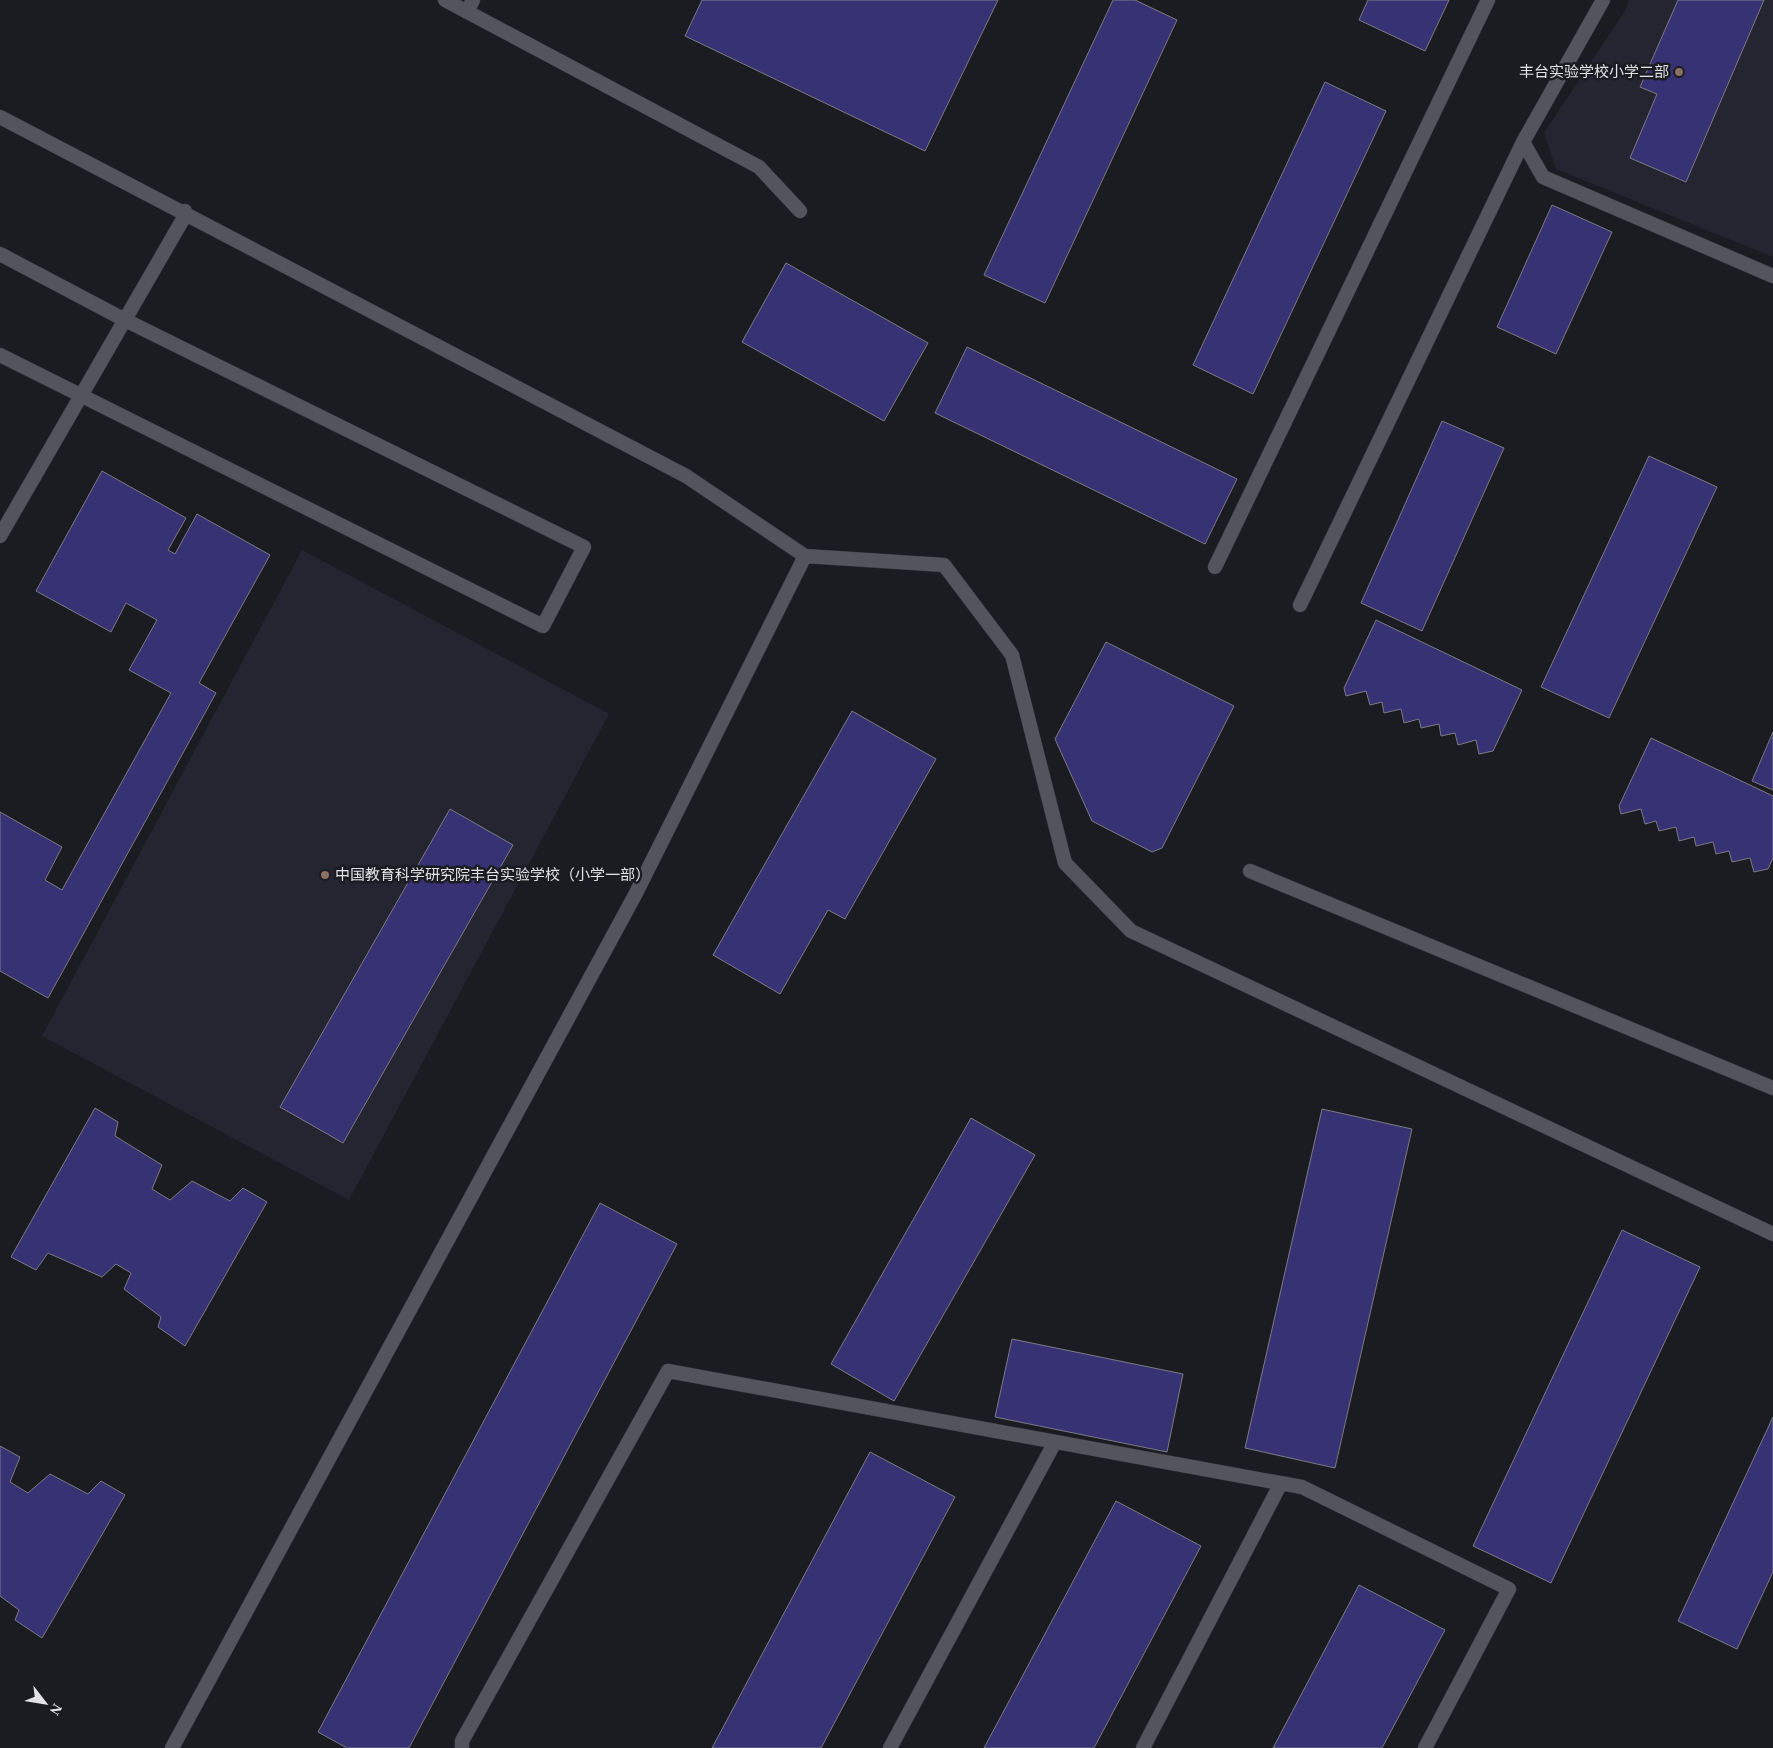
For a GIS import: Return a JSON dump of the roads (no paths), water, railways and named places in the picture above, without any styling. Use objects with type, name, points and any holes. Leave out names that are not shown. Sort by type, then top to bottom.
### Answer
[{"type":"street","points":[[445,0],[470,6],[759,167],[800,211]]},
{"type":"street","points":[[1215,567],[1488,0]]},
{"type":"street","points":[[1300,605],[1522,142],[1603,0]]},
{"type":"street","points":[[0,117],[186,212],[686,476],[805,556],[944,565],[1012,655],[1065,863],[1131,931],[1773,1234]]},
{"type":"street","points":[[1522,142],[1543,176],[1773,276]]},
{"type":"street","points":[[0,536],[186,212]]},
{"type":"street","points":[[0,254],[124,320],[584,547],[543,626],[0,356]]},
{"type":"street","points":[[172,1748],[635,895],[805,556]]},
{"type":"street","points":[[1250,871],[1773,1088]]},
{"type":"street","points":[[462,1748],[462,1742],[668,1371],[1302,1487],[1509,1589],[1425,1748]]},
{"type":"street","points":[[890,1748],[1056,1442]]},
{"type":"street","points":[[1143,1748],[1281,1483]]},
{"type":"place","name":"丰台实验学校小学二部","points":[[1679,72]]},
{"type":"place","name":"中国教育科学研究院丰台实验学校（小学一部）","points":[[325,875]]}]
